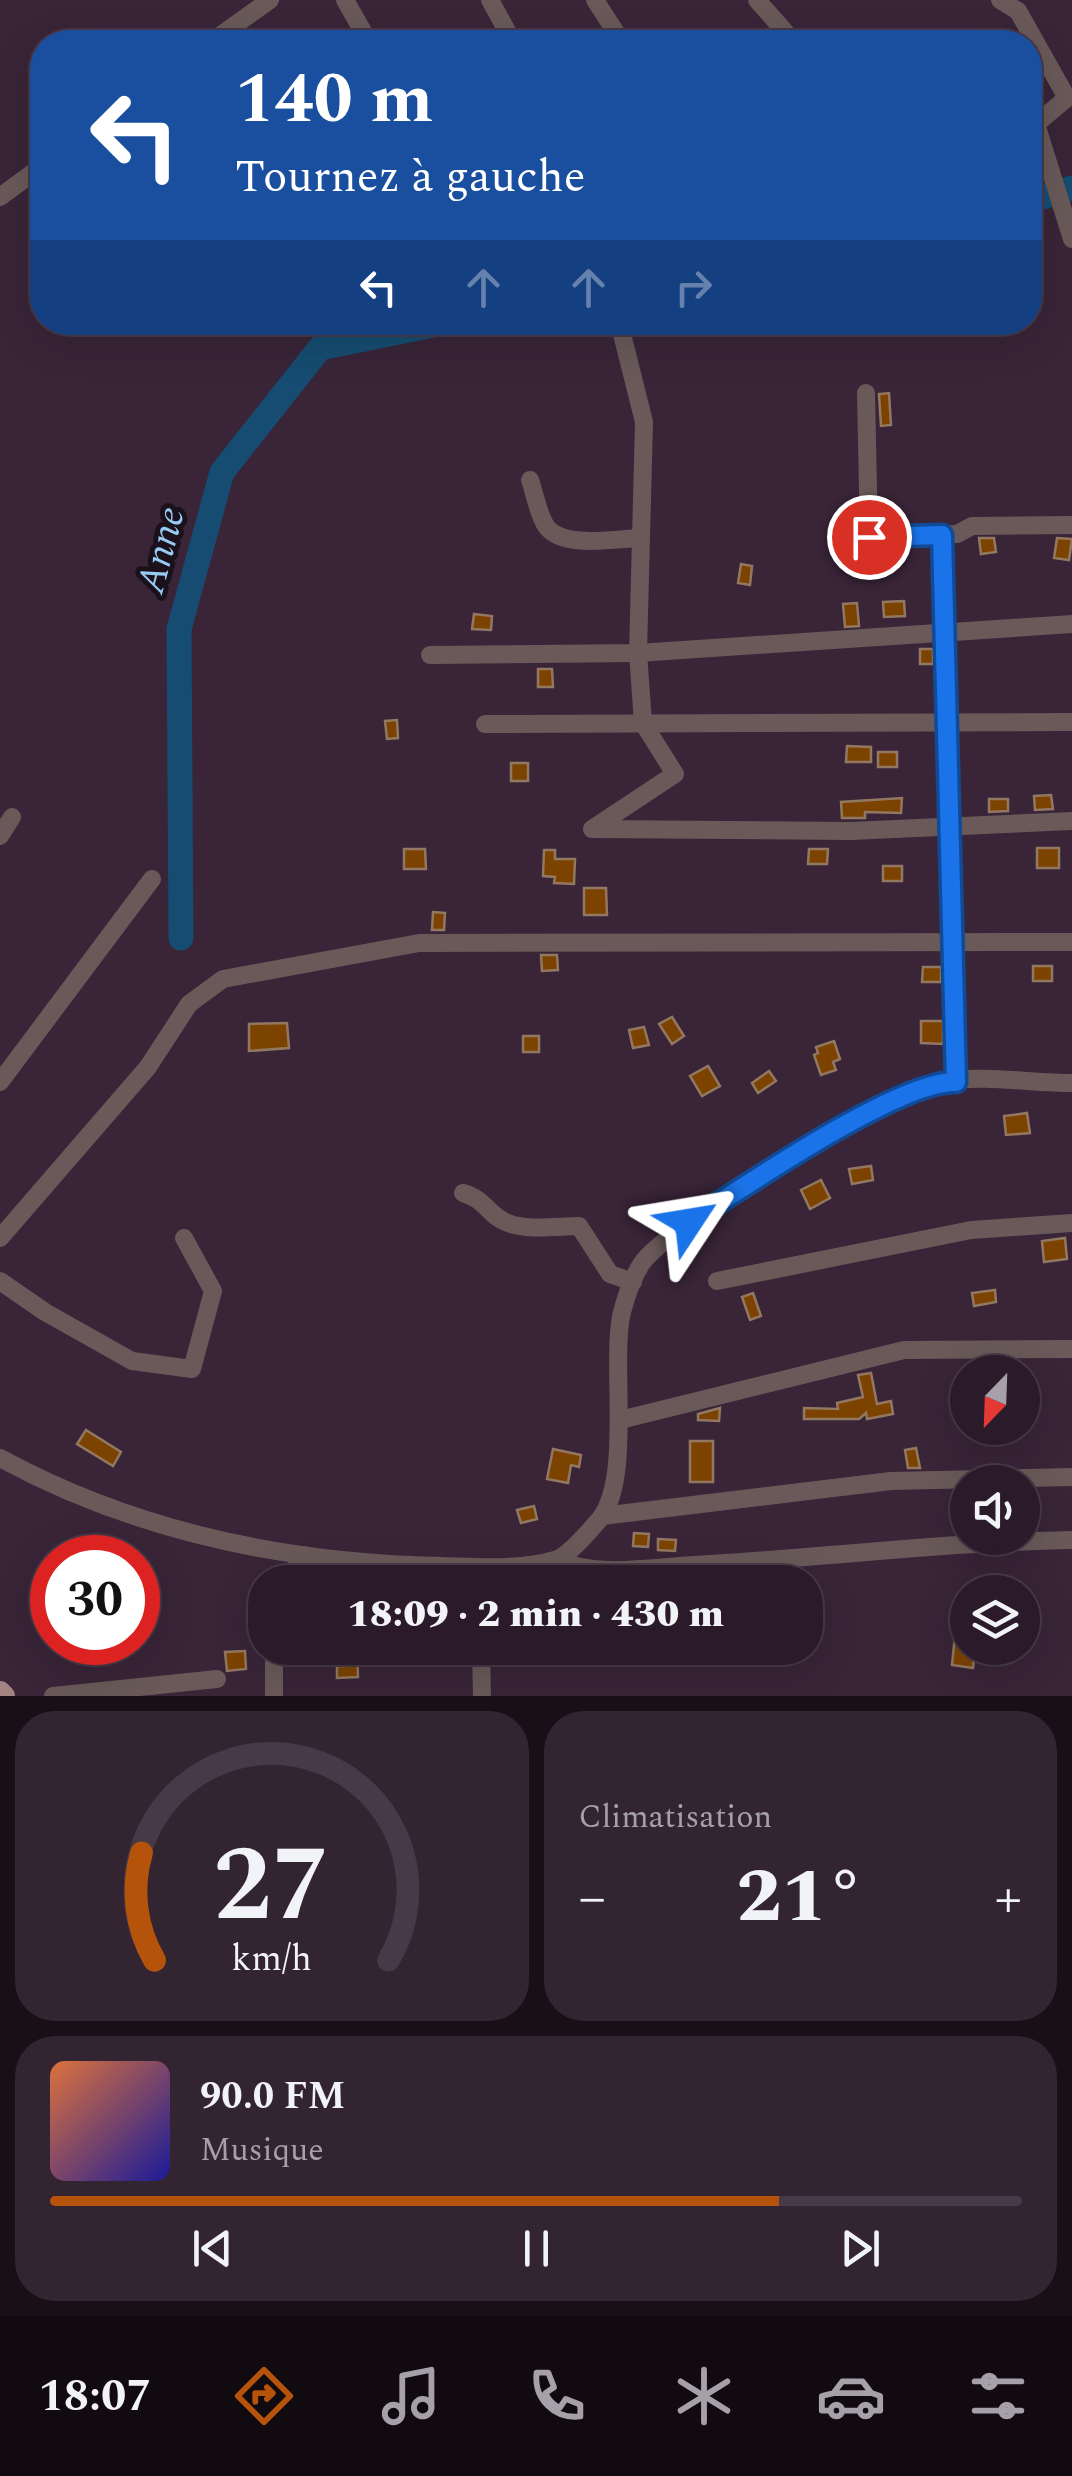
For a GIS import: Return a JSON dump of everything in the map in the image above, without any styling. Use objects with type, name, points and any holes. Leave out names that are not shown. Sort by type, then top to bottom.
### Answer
[{"type":"street","points":[[235,30],[270,0]]},
{"type":"street","points":[[345,0],[362,30]]},
{"type":"street","points":[[490,0],[506,30]]},
{"type":"street","points":[[595,0],[614,30]]},
{"type":"street","points":[[756,0],[783,30]]},
{"type":"street","points":[[1000,0],[1018,11],[1028,30]]},
{"type":"street","points":[[1042,54],[1066,98],[1042,119]]},
{"type":"street","points":[[1042,143],[1072,239]]},
{"type":"street","points":[[0,197],[30,175]]},
{"type":"street","points":[[622,335],[644,422],[638,653],[643,723],[675,774],[592,829],[851,832],[1072,821]]},
{"type":"street","points":[[866,393],[869,537],[942,535],[972,526],[1072,525]]},
{"type":"street","points":[[530,480],[544,523],[554,534],[592,540],[639,538]]},
{"type":"street","points":[[942,535],[956,1082]]},
{"type":"street","points":[[430,656],[638,653],[1072,624]]},
{"type":"street","points":[[485,724],[1072,722]]},
{"type":"street","points":[[0,836],[12,816]]},
{"type":"street","points":[[0,1082],[152,879]]},
{"type":"street","points":[[0,1238],[138,1079],[189,1004],[223,979],[419,944],[1072,942]]},
{"type":"street","points":[[558,1560],[602,1516],[620,1420],[618,1348],[622,1314],[642,1263],[658,1247],[734,1194],[891,1101],[944,1081],[1072,1084]]},
{"type":"street","points":[[463,1194],[482,1198],[498,1218],[510,1225],[580,1226],[610,1274],[634,1282]]},
{"type":"street","points":[[717,1281],[971,1230],[1072,1223]]},
{"type":"street","points":[[0,1281],[44,1312],[132,1361],[192,1369],[213,1291],[184,1238]]},
{"type":"street","points":[[620,1420],[904,1350],[1072,1349]]},
{"type":"street","points":[[0,1458],[59,1490],[222,1544],[304,1555],[472,1567],[558,1560],[579,1569],[819,1558],[990,1541],[1072,1540]]},
{"type":"street","points":[[602,1516],[891,1480],[1072,1477]]},
{"type":"street","points":[[297,1565],[304,1555]]},
{"type":"street","points":[[274,1665],[274,1696]]},
{"type":"street","points":[[481,1665],[482,1696]]},
{"type":"street","points":[[53,1696],[217,1680]]},
{"type":"building","points":[[889,393],[891,425],[881,426],[879,394]]},
{"type":"building","points":[[979,538],[994,538],[996,552],[981,554]]},
{"type":"building","points":[[1057,538],[1072,539],[1069,560],[1054,558]]},
{"type":"building","points":[[741,564],[752,566],[750,585],[738,583]]},
{"type":"building","points":[[904,601],[905,616],[884,617],[883,602]]},
{"type":"building","points":[[857,603],[859,626],[845,627],[843,604]]},
{"type":"building","points":[[474,614],[492,616],[491,630],[472,629]]},
{"type":"building","points":[[920,649],[933,649],[933,664],[920,664]]},
{"type":"building","points":[[538,669],[552,669],[553,687],[538,687]]},
{"type":"building","points":[[397,720],[398,738],[387,739],[385,721]]},
{"type":"building","points":[[847,746],[871,747],[871,762],[846,762]]},
{"type":"building","points":[[878,752],[897,752],[897,767],[878,767]]},
{"type":"building","points":[[511,763],[528,763],[528,781],[511,781]]},
{"type":"building","points":[[1051,795],[1053,809],[1035,810],[1034,796]]},
{"type":"building","points":[[902,798],[901,813],[865,812],[865,818],[842,818],[841,802]]},
{"type":"building","points":[[989,799],[1008,799],[1008,811],[989,812]]},
{"type":"building","points":[[1037,848],[1059,848],[1059,868],[1037,868]]},
{"type":"building","points":[[404,849],[425,849],[426,869],[404,869]]},
{"type":"building","points":[[809,849],[828,849],[827,864],[808,864]]},
{"type":"building","points":[[544,850],[555,850],[555,859],[575,859],[574,884],[554,883],[555,877],[543,876]]},
{"type":"building","points":[[883,866],[902,866],[902,881],[883,881]]},
{"type":"building","points":[[584,888],[606,888],[607,915],[584,915]]},
{"type":"building","points":[[433,912],[445,913],[444,930],[432,930]]},
{"type":"building","points":[[541,955],[557,955],[558,970],[542,971]]},
{"type":"building","points":[[1033,966],[1052,966],[1052,981],[1033,981]]},
{"type":"building","points":[[923,967],[941,967],[941,982],[922,982]]},
{"type":"building","points":[[672,1017],[684,1036],[672,1044],[659,1024]]},
{"type":"building","points":[[921,1021],[943,1021],[943,1044],[921,1043]]},
{"type":"building","points":[[287,1023],[289,1048],[249,1051],[249,1024]]},
{"type":"building","points":[[644,1027],[649,1045],[633,1048],[629,1030]]},
{"type":"building","points":[[523,1036],[539,1036],[539,1052],[523,1052]]},
{"type":"building","points":[[834,1041],[840,1059],[833,1062],[836,1070],[821,1075],[814,1055],[818,1053],[816,1047]]},
{"type":"building","points":[[708,1066],[720,1086],[702,1096],[690,1076]]},
{"type":"building","points":[[769,1071],[776,1081],[758,1093],[752,1083]]},
{"type":"building","points":[[1027,1113],[1030,1133],[1006,1135],[1004,1116]]},
{"type":"building","points":[[871,1166],[873,1180],[852,1184],[849,1169]]},
{"type":"building","points":[[821,1180],[830,1198],[810,1209],[801,1190]]},
{"type":"building","points":[[1065,1238],[1067,1259],[1044,1262],[1042,1241]]},
{"type":"building","points":[[995,1290],[996,1302],[974,1306],[972,1293]]},
{"type":"building","points":[[753,1293],[761,1316],[750,1320],[742,1297]]},
{"type":"building","points":[[871,1373],[877,1404],[891,1401],[893,1414],[867,1419],[866,1413],[859,1419],[804,1419],[804,1408],[838,1409],[837,1403],[863,1397],[858,1375]]},
{"type":"building","points":[[720,1408],[719,1421],[698,1420],[698,1414]]},
{"type":"building","points":[[86,1430],[121,1452],[113,1466],[77,1444]]},
{"type":"building","points":[[690,1441],[713,1441],[713,1482],[690,1482]]},
{"type":"building","points":[[916,1448],[920,1468],[908,1468],[905,1450]]},
{"type":"building","points":[[553,1449],[581,1455],[579,1467],[571,1465],[568,1483],[547,1479]]},
{"type":"building","points":[[534,1506],[537,1519],[521,1523],[517,1510]]},
{"type":"building","points":[[634,1533],[649,1534],[648,1547],[633,1546]]},
{"type":"building","points":[[658,1539],[676,1540],[675,1551],[658,1550]]},
{"type":"building","points":[[245,1651],[246,1669],[227,1671],[225,1652]]},
{"type":"building","points":[[358,1665],[358,1677],[337,1678],[337,1666]]},
{"type":"waterway","name":"Anne","points":[[1042,197],[1072,188]]},
{"type":"waterway","name":"Anne","points":[[181,938],[179,629],[222,472],[320,348],[384,335]]},
{"type":"route","points":[[689,1222],[891,1101],[944,1081],[956,1082],[942,535],[869,537]]}]
